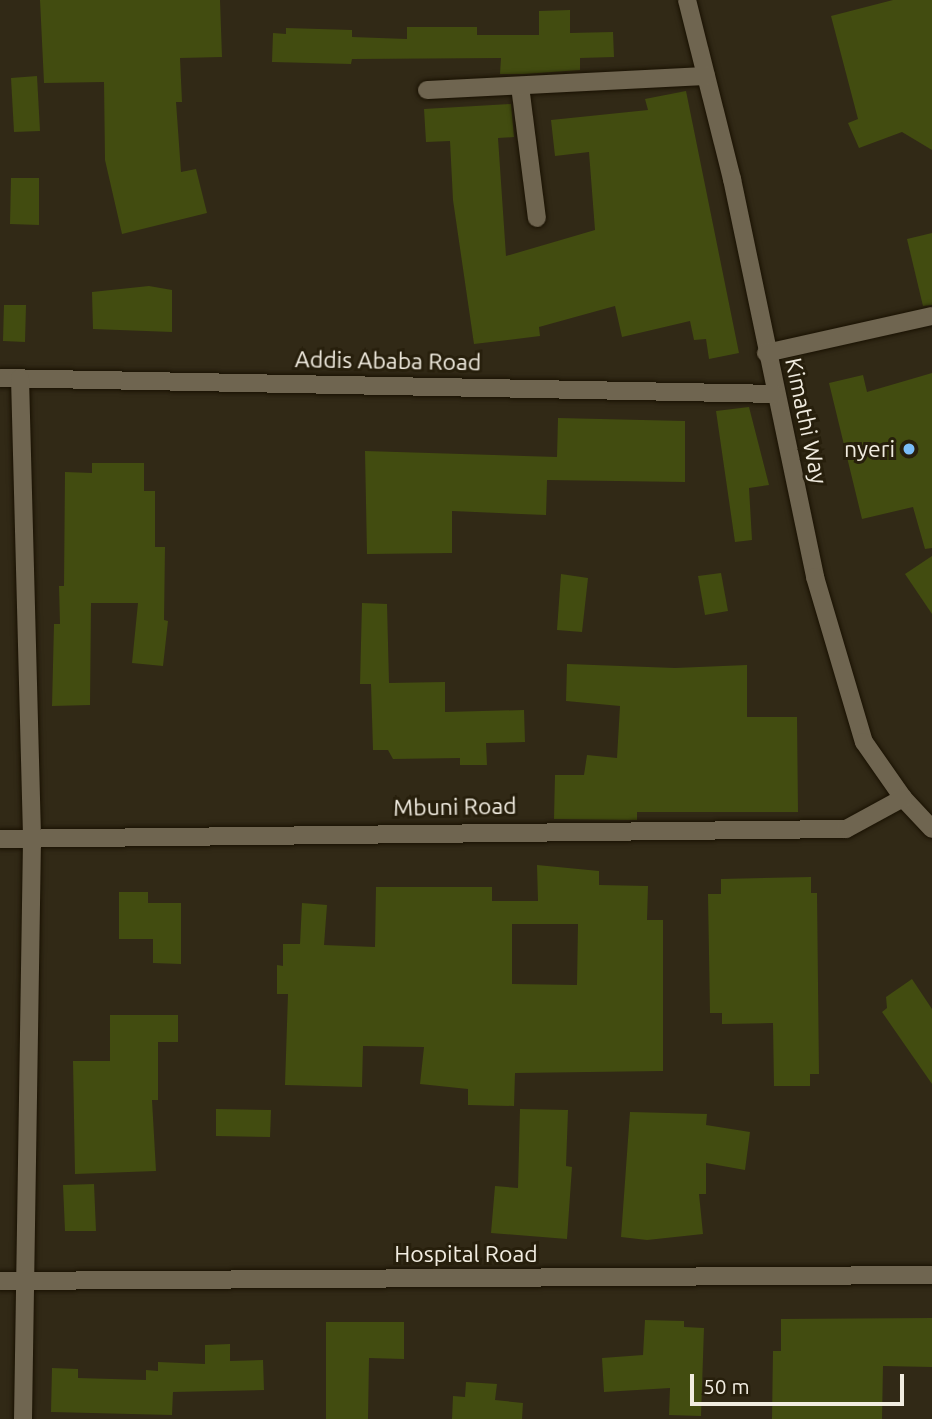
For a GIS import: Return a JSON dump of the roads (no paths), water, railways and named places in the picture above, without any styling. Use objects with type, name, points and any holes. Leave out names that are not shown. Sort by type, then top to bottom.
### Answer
[{"type":"street","name":"Kimathi Way","points":[[687,0],[732,178],[774,394],[815,577],[864,742],[903,798],[932,829]]},
{"type":"street","points":[[427,90],[706,76]]},
{"type":"street","points":[[520,86],[537,218]]},
{"type":"street","points":[[766,353],[932,316]]},
{"type":"street","points":[[20,377],[32,840],[23,1281],[23,1419]]},
{"type":"street","name":"Addis Ababa Road","points":[[0,378],[774,394]]},
{"type":"street","name":"Mbuni Road","points":[[0,839],[499,830],[846,829],[903,798]]},
{"type":"street","name":"Hospital Road","points":[[0,1281],[932,1275]]},
{"type":"place","name":"nyeri","points":[[909,449]]}]
